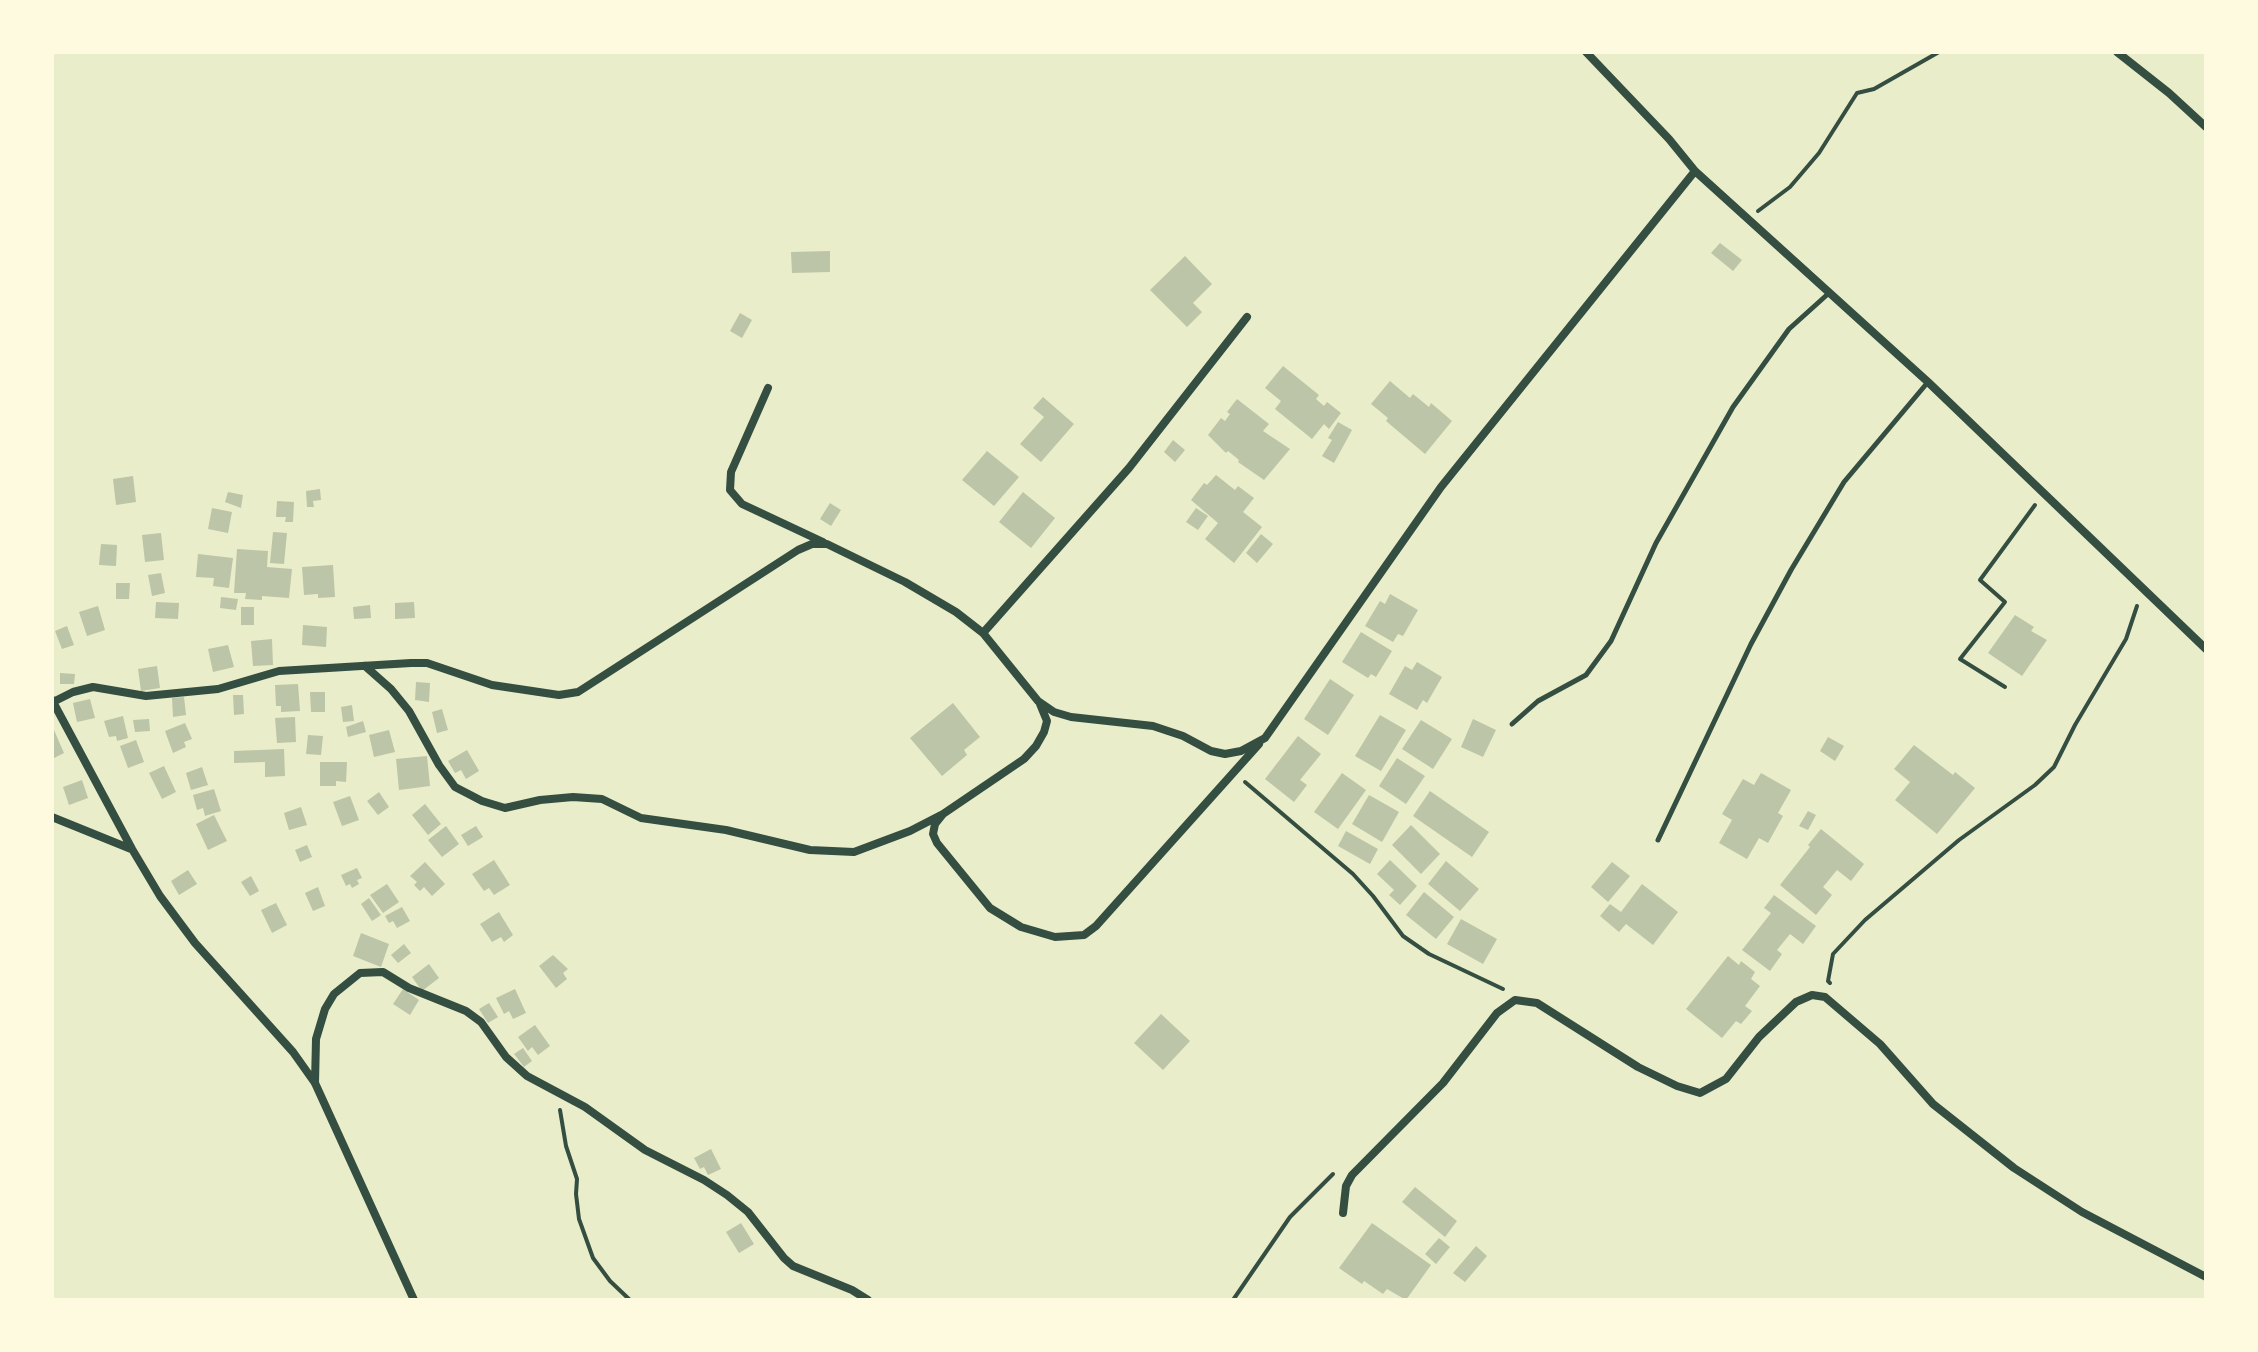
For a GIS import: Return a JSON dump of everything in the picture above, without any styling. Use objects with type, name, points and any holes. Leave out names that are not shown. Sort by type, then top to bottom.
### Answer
[{"type":"street","points":[[1586,52],[1669,139],[1695,171],[1928,382],[2206,649]]},
{"type":"street","points":[[2117,52],[2206,127]]},
{"type":"street","points":[[943,814],[935,824],[933,834],[937,843],[984,902],[1021,927],[1055,937],[1084,935],[1096,926],[1265,738],[1441,487],[1695,171]]},
{"type":"street","points":[[983,633],[1129,468],[1247,317]]},
{"type":"street","points":[[365,666],[391,689],[409,711],[455,787],[482,801],[505,808],[540,800],[573,797],[602,799],[641,818],[655,821],[726,830],[810,850],[854,852],[910,831],[943,814],[1024,759],[1036,746],[1047,721],[1038,701],[983,633],[956,612],[905,582],[742,504],[730,490],[731,472],[768,388]]},
{"type":"street","points":[[414,1300],[315,1083],[293,1052],[195,943],[160,896],[52,701],[93,687],[146,696],[218,689],[279,671],[427,663],[492,685],[549,694],[578,692],[798,550],[812,544],[827,544]]},
{"type":"street","points":[[1038,701],[1054,712],[1071,717],[1167,730],[1211,751],[1225,754],[1241,751],[1265,738]]},
{"type":"street","points":[[52,817],[132,849]]},
{"type":"street","points":[[315,1083],[316,1039],[325,1009],[334,994],[360,973],[373,970],[383,972],[409,988],[466,1011],[481,1022],[506,1057],[527,1076],[585,1107],[645,1150],[727,1195],[748,1212],[793,1266],[868,1300]]},
{"type":"street","points":[[1343,1213],[1346,1186],[1362,1163],[1443,1083],[1497,1013],[1515,1000],[1537,1003],[1638,1067],[1677,1086],[1700,1093],[1726,1079],[1759,1037],[1796,1002],[1812,995],[1825,997],[1880,1044],[1933,1104],[2014,1168],[2082,1212],[2206,1277]]},
{"type":"lane","points":[[1512,724],[1538,701],[1586,675],[1611,641],[1656,543],[1733,407],[1789,329],[1830,293]]},
{"type":"lane","points":[[1658,840],[1751,644],[1791,570],[1844,482],[1928,382]]},
{"type":"path","points":[[1747,220],[1790,187],[1819,153],[1857,93],[1874,89],[1939,52]]},
{"type":"path","points":[[2005,687],[1960,659],[2005,602],[1980,580],[2043,493]]},
{"type":"path","points":[[1836,990],[1828,981],[1833,954],[1865,920],[1959,840],[2035,785],[2054,767],[2126,639],[2143,590]]},
{"type":"path","points":[[1234,772],[1353,874],[1403,936],[1429,954],[1527,1000]]},
{"type":"path","points":[[558,1094],[566,1146],[577,1179],[579,1219],[593,1258],[610,1281],[630,1300]]},
{"type":"path","points":[[1233,1300],[1290,1217],[1332,1175],[1346,1166],[1362,1163]]},
{"type":"building","points":[[1720,243],[1742,260],[1733,271],[1711,253]]},
{"type":"building","points":[[830,251],[830,272],[792,273],[791,252]]},
{"type":"building","points":[[1185,256],[1212,284],[1193,303],[1202,312],[1187,327],[1150,290]]},
{"type":"building","points":[[740,313],[752,320],[742,338],[730,331]]},
{"type":"building","points":[[1283,366],[1319,395],[1316,399],[1324,406],[1327,402],[1341,413],[1329,429],[1324,424],[1312,439],[1275,409],[1281,401],[1265,388]]},
{"type":"building","points":[[1390,381],[1410,398],[1413,394],[1429,407],[1431,403],[1452,421],[1425,454],[1371,404]]},
{"type":"building","points":[[1043,397],[1074,424],[1041,462],[1020,444],[1044,417],[1033,408]]},
{"type":"building","points":[[1237,399],[1269,424],[1263,431],[1290,449],[1264,480],[1228,451],[1226,453],[1208,435],[1221,418],[1225,421],[1230,414],[1227,412]]},
{"type":"building","points":[[1338,422],[1352,430],[1334,463],[1322,456]]},
{"type":"building","points":[[1173,440],[1185,450],[1175,462],[1164,452]]},
{"type":"building","points":[[987,451],[1019,477],[994,506],[962,480]]},
{"type":"building","points":[[1216,475],[1235,490],[1238,486],[1254,498],[1243,512],[1262,527],[1234,563],[1205,539],[1218,523],[1191,500],[1204,483],[1207,485]]},
{"type":"building","points":[[133,476],[136,502],[116,505],[113,479]]},
{"type":"building","points":[[320,489],[321,500],[313,501],[314,507],[307,507],[306,491]]},
{"type":"building","points":[[228,492],[243,495],[241,508],[225,502]]},
{"type":"building","points":[[1023,492],[1055,518],[1031,548],[999,522]]},
{"type":"building","points":[[277,501],[294,502],[293,522],[285,522],[286,517],[276,517]]},
{"type":"building","points":[[830,503],[841,510],[831,526],[820,519]]},
{"type":"building","points":[[212,508],[232,512],[228,533],[208,529]]},
{"type":"building","points":[[1196,508],[1208,516],[1198,530],[1186,522]]},
{"type":"building","points":[[273,532],[287,533],[284,564],[270,563]]},
{"type":"building","points":[[161,533],[164,560],[145,562],[142,535]]},
{"type":"building","points":[[1261,534],[1273,544],[1257,563],[1246,553]]},
{"type":"building","points":[[101,544],[117,545],[116,566],[99,565]]},
{"type":"building","points":[[237,549],[268,551],[267,567],[292,569],[289,598],[262,596],[262,600],[245,599],[246,593],[234,593]]},
{"type":"building","points":[[198,554],[233,558],[229,588],[213,586],[214,578],[196,577]]},
{"type":"building","points":[[333,565],[335,597],[304,595],[302,567]]},
{"type":"building","points":[[161,573],[165,593],[152,596],[148,575]]},
{"type":"building","points":[[116,583],[130,583],[129,599],[116,599]]},
{"type":"building","points":[[1390,594],[1418,610],[1403,636],[1398,634],[1393,642],[1365,626],[1380,601],[1385,604]]},
{"type":"building","points":[[221,597],[238,599],[236,610],[220,608]]},
{"type":"building","points":[[156,602],[179,603],[178,619],[155,618]]},
{"type":"building","points":[[414,602],[415,618],[395,619],[395,603]]},
{"type":"building","points":[[370,605],[371,618],[354,619],[353,607]]},
{"type":"building","points":[[98,606],[105,630],[87,636],[79,612]]},
{"type":"building","points":[[241,607],[254,607],[254,625],[241,625]]},
{"type":"building","points":[[2015,615],[2034,627],[2031,631],[2047,640],[2022,676],[1988,653]]},
{"type":"building","points":[[303,625],[327,627],[326,647],[302,645]]},
{"type":"building","points":[[67,626],[74,645],[62,649],[55,631]]},
{"type":"building","points":[[1361,632],[1392,651],[1376,677],[1371,674],[1368,678],[1342,662]]},
{"type":"building","points":[[272,639],[273,665],[253,666],[251,641]]},
{"type":"building","points":[[228,645],[234,667],[213,672],[208,649]]},
{"type":"building","points":[[1417,662],[1442,677],[1427,703],[1423,700],[1417,710],[1389,694],[1405,666],[1412,670]]},
{"type":"building","points":[[157,666],[160,688],[141,691],[138,669]]},
{"type":"building","points":[[60,673],[75,674],[74,684],[60,684]]},
{"type":"building","points":[[1330,679],[1354,695],[1328,735],[1304,719]]},
{"type":"building","points":[[416,682],[430,683],[429,702],[415,700]]},
{"type":"building","points":[[298,684],[300,711],[281,712],[281,706],[276,706],[275,685]]},
{"type":"building","points":[[310,692],[325,692],[325,712],[311,712]]},
{"type":"building","points":[[233,695],[243,695],[244,714],[234,715]]},
{"type":"building","points":[[184,697],[186,715],[173,717],[172,698]]},
{"type":"building","points":[[90,699],[95,718],[77,722],[73,703]]},
{"type":"building","points":[[953,703],[980,737],[964,750],[967,755],[942,776],[910,738]]},
{"type":"building","points":[[352,705],[354,721],[343,722],[341,707]]},
{"type":"building","points":[[442,709],[448,730],[437,733],[432,712]]},
{"type":"building","points":[[1380,715],[1406,730],[1381,771],[1355,756]]},
{"type":"building","points":[[123,716],[128,738],[117,741],[116,736],[109,737],[104,721]]},
{"type":"building","points":[[295,717],[296,742],[277,743],[275,718]]},
{"type":"building","points":[[149,719],[150,731],[135,732],[133,720]]},
{"type":"building","points":[[1473,719],[1496,730],[1483,757],[1461,747]]},
{"type":"building","points":[[1421,720],[1452,739],[1433,769],[1402,749]]},
{"type":"building","points":[[363,721],[366,732],[348,737],[346,727]]},
{"type":"building","points":[[185,723],[192,739],[184,742],[186,747],[173,753],[165,731]]},
{"type":"building","points":[[389,730],[395,752],[374,757],[369,735]]},
{"type":"building","points":[[52,731],[64,753],[52,759]]},
{"type":"building","points":[[308,735],[323,736],[321,755],[306,754]]},
{"type":"building","points":[[1298,736],[1321,754],[1300,780],[1307,785],[1294,802],[1265,779]]},
{"type":"building","points":[[1828,737],[1844,746],[1835,761],[1820,751]]},
{"type":"building","points":[[136,740],[144,762],[128,768],[120,746]]},
{"type":"building","points":[[1914,745],[1975,788],[1937,834],[1895,800],[1910,782],[1894,769]]},
{"type":"building","points":[[284,749],[285,776],[265,777],[265,762],[234,763],[234,751]]},
{"type":"building","points":[[467,750],[479,771],[466,779],[461,770],[455,773],[448,761]]},
{"type":"building","points":[[427,756],[430,786],[399,790],[396,759]]},
{"type":"building","points":[[1397,758],[1425,776],[1406,804],[1379,786]]},
{"type":"building","points":[[320,762],[347,762],[346,782],[336,781],[336,786],[320,786]]},
{"type":"building","points":[[164,766],[176,792],[162,799],[149,773]]},
{"type":"building","points":[[202,767],[208,785],[191,790],[186,773]]},
{"type":"building","points":[[1342,773],[1366,790],[1338,829],[1314,812]]},
{"type":"building","points":[[1761,773],[1791,790],[1778,813],[1783,816],[1768,843],[1759,838],[1747,859],[1719,843],[1732,820],[1722,814],[1743,779],[1754,785]]},
{"type":"building","points":[[82,780],[88,798],[69,805],[63,787]]},
{"type":"building","points":[[214,789],[221,811],[205,816],[203,808],[197,810],[193,795]]},
{"type":"building","points":[[1430,791],[1489,832],[1472,857],[1413,816]]},
{"type":"building","points":[[379,792],[389,807],[378,815],[367,801]]},
{"type":"building","points":[[1369,795],[1399,812],[1382,842],[1352,824]]},
{"type":"building","points":[[350,796],[359,820],[342,826],[333,802]]},
{"type":"building","points":[[425,804],[441,824],[428,835],[412,815]]},
{"type":"building","points":[[301,807],[307,825],[289,830],[284,813]]},
{"type":"building","points":[[1808,811],[1816,815],[1808,830],[1799,826]]},
{"type":"building","points":[[214,815],[227,841],[208,850],[196,824]]},
{"type":"building","points":[[1411,825],[1440,854],[1421,874],[1392,845]]},
{"type":"building","points":[[446,826],[459,844],[442,857],[428,840]]},
{"type":"building","points":[[476,826],[483,837],[468,846],[461,835]]},
{"type":"building","points":[[1821,829],[1864,864],[1851,881],[1837,870],[1823,887],[1832,895],[1816,915],[1780,885]]},
{"type":"building","points":[[1346,831],[1378,849],[1370,864],[1338,846]]},
{"type":"building","points":[[307,845],[312,857],[300,862],[295,850]]},
{"type":"building","points":[[494,860],[510,885],[494,895],[489,888],[484,891],[472,874]]},
{"type":"building","points":[[1390,860],[1417,886],[1400,905],[1389,895],[1394,890],[1377,874]]},
{"type":"building","points":[[1446,861],[1479,889],[1460,911],[1428,884]]},
{"type":"building","points":[[425,862],[445,884],[432,896],[424,887],[420,891],[414,885],[417,882],[410,876]]},
{"type":"building","points":[[1612,862],[1630,876],[1608,902],[1591,887]]},
{"type":"building","points":[[357,868],[362,878],[357,880],[359,884],[352,888],[350,884],[346,886],[341,875]]},
{"type":"building","points":[[188,870],[197,884],[179,895],[171,881]]},
{"type":"building","points":[[251,876],[259,891],[250,896],[241,882]]},
{"type":"building","points":[[387,884],[399,902],[383,913],[370,895]]},
{"type":"building","points":[[1642,884],[1678,912],[1653,945],[1626,924],[1619,932],[1600,916],[1610,904],[1621,912]]},
{"type":"building","points":[[318,887],[325,906],[313,911],[305,893]]},
{"type":"building","points":[[1424,892],[1454,917],[1436,939],[1406,915]]},
{"type":"building","points":[[1774,895],[1816,926],[1803,944],[1790,934],[1777,950],[1782,954],[1770,971],[1742,950],[1771,913],[1764,908]]},
{"type":"building","points":[[369,898],[381,915],[372,921],[361,904]]},
{"type":"building","points":[[276,903],[287,925],[272,933],[261,910]]},
{"type":"building","points":[[402,907],[410,921],[397,928],[385,916]]},
{"type":"building","points":[[499,912],[513,935],[504,942],[501,937],[492,942],[480,924]]},
{"type":"building","points":[[1461,919],[1497,939],[1483,964],[1447,944]]},
{"type":"building","points":[[361,933],[389,944],[381,967],[353,956]]},
{"type":"building","points":[[404,944],[411,953],[398,963],[391,955]]},
{"type":"building","points":[[553,955],[568,969],[563,973],[567,979],[556,988],[539,966]]},
{"type":"building","points":[[1728,956],[1755,972],[1751,979],[1760,986],[1745,1006],[1752,1011],[1741,1024],[1736,1021],[1722,1038],[1686,1009]]},
{"type":"building","points":[[429,964],[439,978],[422,991],[412,977]]},
{"type":"building","points":[[403,989],[419,1000],[410,1015],[393,1004]]},
{"type":"building","points":[[515,989],[526,1013],[513,1019],[509,1011],[504,1014],[496,998]]},
{"type":"building","points":[[489,1003],[498,1017],[488,1023],[479,1009]]},
{"type":"building","points":[[1161,1014],[1190,1041],[1163,1070],[1134,1043]]},
{"type":"building","points":[[535,1025],[550,1046],[538,1055],[532,1047],[528,1051],[518,1037]]},
{"type":"building","points":[[523,1048],[532,1061],[524,1067],[514,1054]]},
{"type":"building","points":[[711,1149],[721,1169],[708,1175],[694,1158]]},
{"type":"building","points":[[1415,1187],[1457,1221],[1445,1237],[1402,1202]]},
{"type":"building","points":[[741,1223],[754,1244],[739,1253],[726,1232]]},
{"type":"building","points":[[1372,1223],[1431,1265],[1406,1300],[1387,1289],[1383,1294],[1364,1281],[1362,1284],[1339,1268]]},
{"type":"building","points":[[1439,1238],[1450,1247],[1436,1264],[1425,1254]]},
{"type":"building","points":[[1476,1246],[1487,1256],[1465,1282],[1453,1273]]}]
